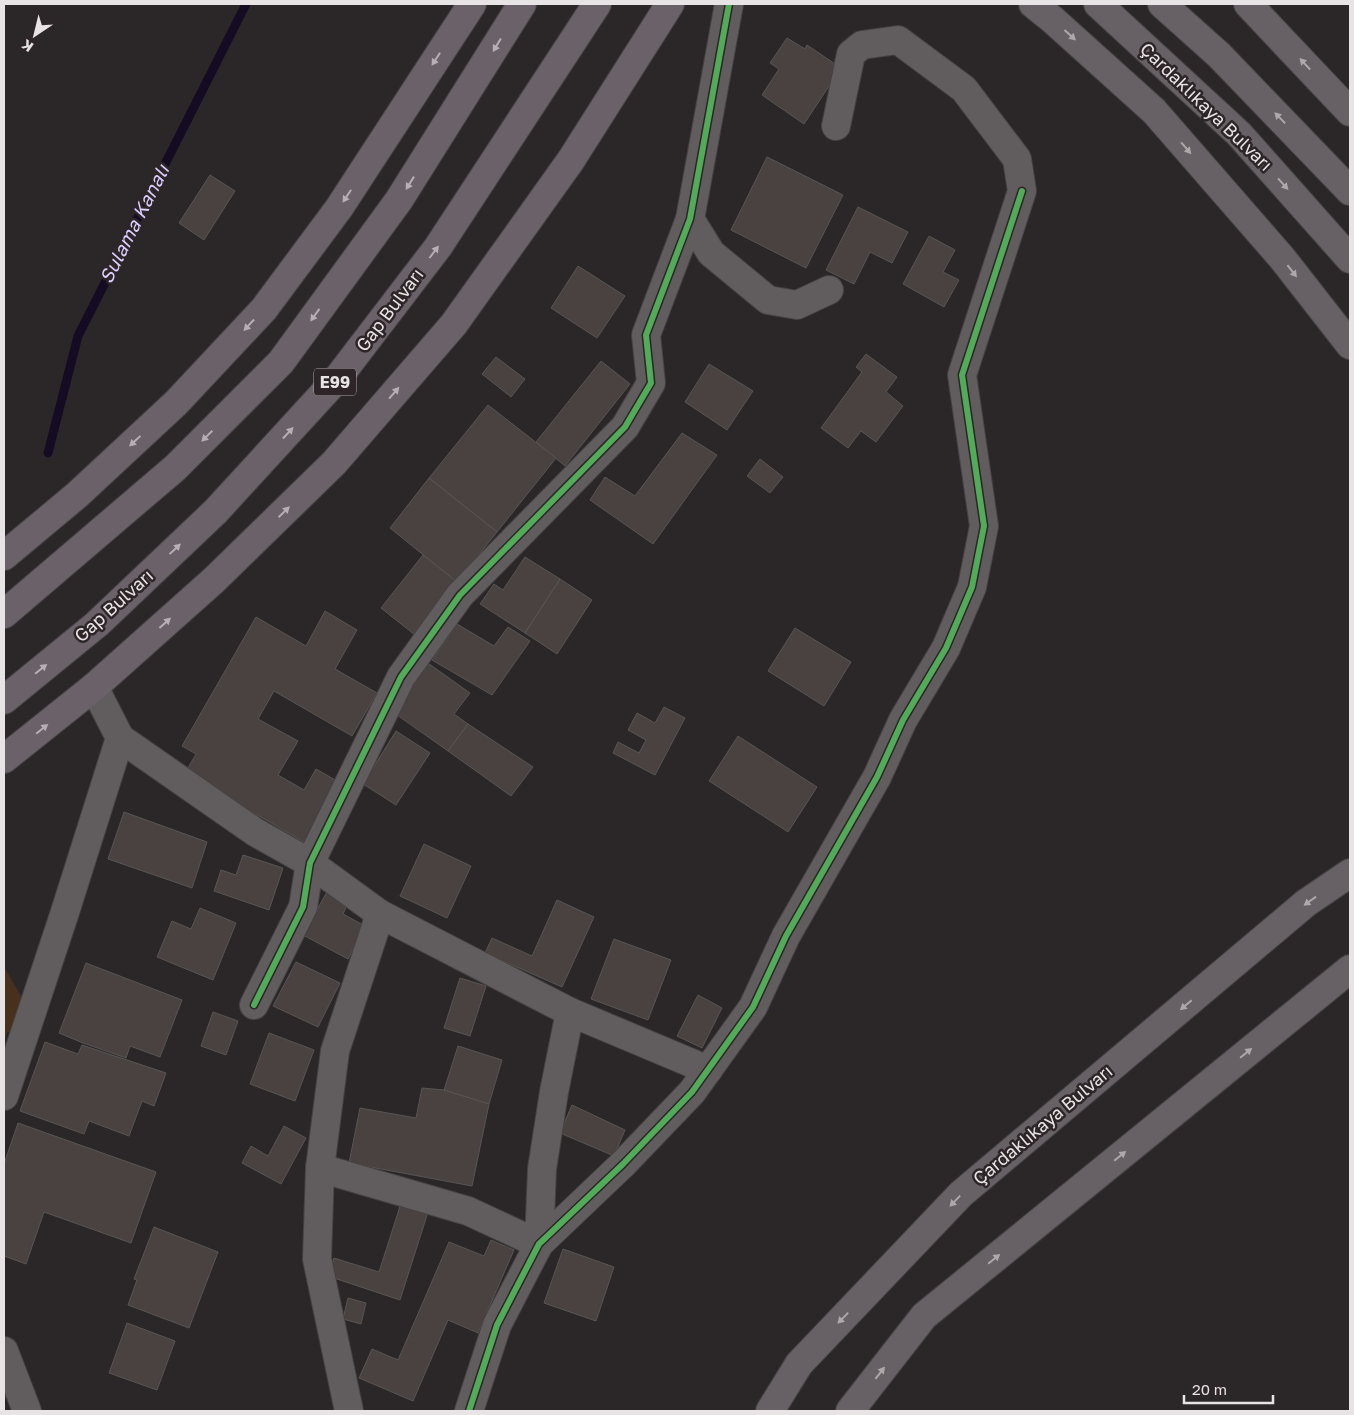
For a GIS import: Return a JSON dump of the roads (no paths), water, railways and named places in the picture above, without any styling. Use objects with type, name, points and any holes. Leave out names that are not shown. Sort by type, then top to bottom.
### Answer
[{"type":"highway","points":[[4,556],[77,495],[176,403],[264,309],[339,208],[472,4]]},
{"type":"highway","points":[[4,614],[175,468],[281,362],[399,200],[522,4]]},
{"type":"highway","name":"Gap Bulvarı","points":[[4,700],[97,624],[216,511],[337,380],[438,247],[597,4]]},
{"type":"highway","points":[[4,759],[94,687],[214,580],[334,463],[454,324],[571,160],[670,4]]},
{"type":"main road","points":[[1033,4],[1154,111],[1282,258],[1350,345]]},
{"type":"main road","name":"Çardaklıkaya Bulvarı","points":[[1098,4],[1239,134],[1350,260]]},
{"type":"main road","points":[[1162,4],[1220,55],[1350,191]]},
{"type":"main road","points":[[1248,4],[1350,112]]},
{"type":"main road","name":"Çardaklıkaya Bulvarı","points":[[770,1411],[799,1364],[962,1194],[1306,903],[1350,873]]},
{"type":"main road","points":[[850,1411],[924,1316],[1350,969]]},
{"type":"street","points":[[254,1005],[303,907],[310,863],[401,677],[460,595],[625,428],[651,383],[646,335],[690,218],[729,4]]},
{"type":"street","points":[[469,1411],[497,1325],[539,1244],[629,1158],[692,1092],[753,1007],[786,936],[877,777],[903,720],[946,648],[972,587],[984,526],[962,375],[1022,191],[1017,159],[964,89],[898,40],[862,45],[852,54],[836,126]]},
{"type":"street","points":[[690,218],[711,253],[768,300],[797,305],[828,290]]},
{"type":"street","points":[[94,687],[120,738],[255,832],[310,863],[380,914],[570,1012],[708,1070]]},
{"type":"street","points":[[4,1096],[120,738]]},
{"type":"street","points":[[349,1411],[317,1259],[320,1168],[335,1051],[380,914]]},
{"type":"street","points":[[539,1244],[542,1169],[554,1092],[570,1012]]},
{"type":"street","points":[[320,1168],[468,1211],[539,1244]]},
{"type":"street","points":[[4,1351],[25,1410]]},
{"type":"waterway","name":"Sulama Kanalı","points":[[48,453],[78,336],[246,4]]}]
